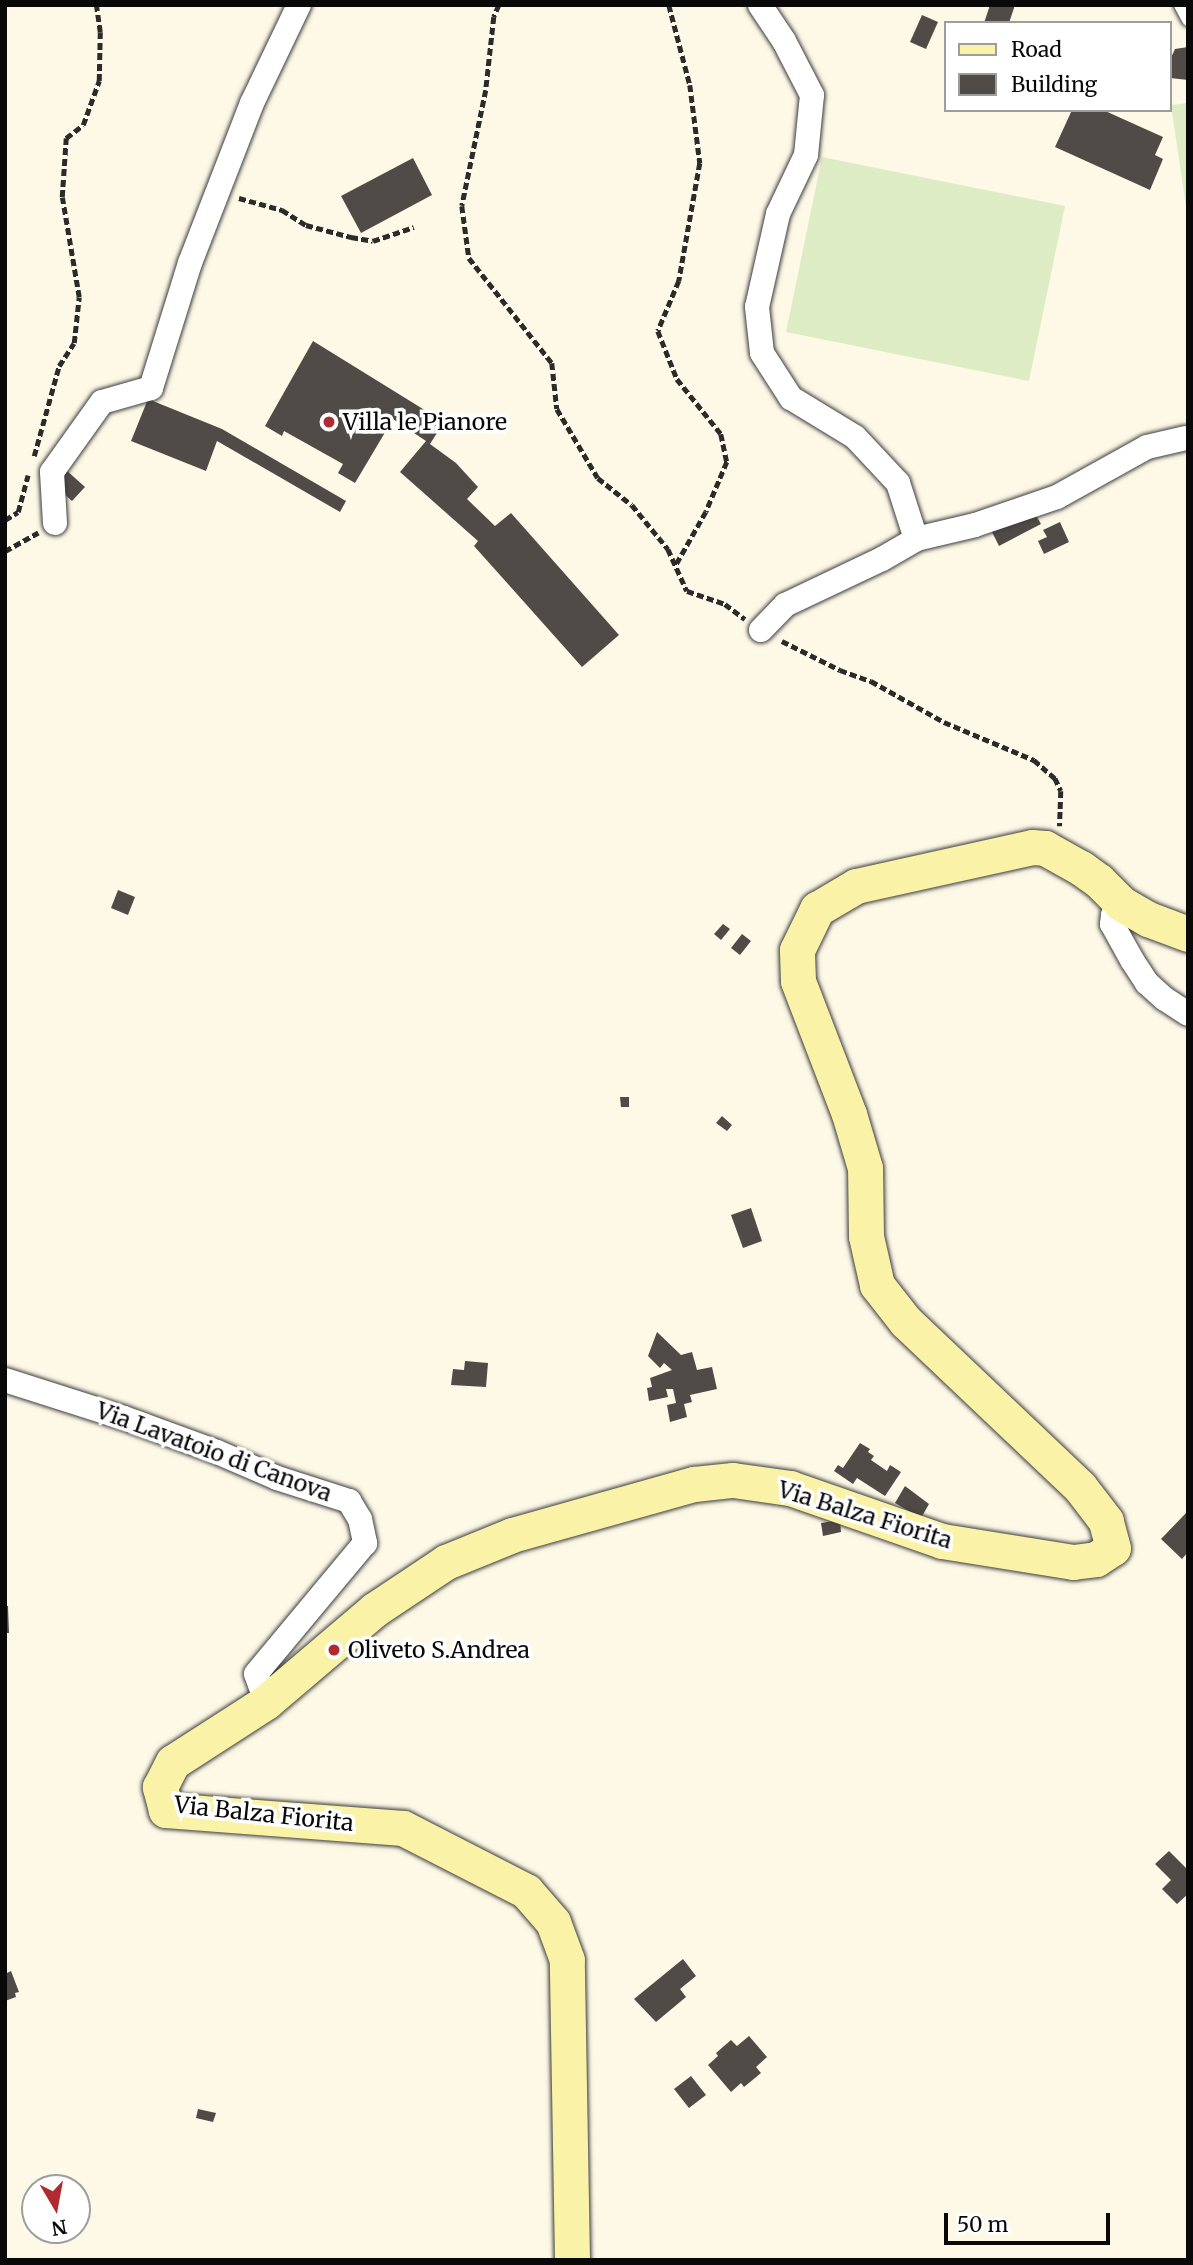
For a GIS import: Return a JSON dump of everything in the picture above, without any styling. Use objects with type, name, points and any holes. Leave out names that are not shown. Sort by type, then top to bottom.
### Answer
[{"type":"street","points":[[55,523],[52,472],[103,402],[151,387],[190,263],[252,103],[299,5]]},
{"type":"street","points":[[760,5],[784,41],[812,95],[806,155],[778,214],[757,307],[762,352],[791,398],[855,437],[898,483],[916,540]]},
{"type":"street","points":[[761,631],[785,606],[916,540],[975,525],[1057,497],[1147,447],[1186,438]]},
{"type":"street","name":"Via Balza Fiorita","points":[[572,2260],[567,1960],[553,1922],[526,1891],[403,1828],[166,1810],[160,1787],[173,1762],[266,1702],[374,1610],[446,1562],[512,1535],[694,1484],[733,1480],[790,1488],[942,1542],[1060,1560],[1096,1559],[1114,1548],[1106,1521],[1080,1487],[906,1322],[877,1285],[866,1236],[865,1168],[849,1114],[798,981],[797,950],[817,909],[856,886],[1032,847],[1045,848],[1057,854],[1099,881],[1122,904],[1148,919],[1188,934]]},
{"type":"street","points":[[1122,904],[1113,915],[1112,924],[1132,960],[1147,983],[1188,1014]]},
{"type":"street","name":"Via Lavatoio di Canova","points":[[5,1380],[124,1418],[217,1452],[277,1478],[349,1502],[360,1519],[365,1544],[256,1674],[266,1702]]},
{"type":"lane","points":[[1180,5],[1188,20]]},
{"type":"path","points":[[33,459],[60,366],[74,343],[79,297],[62,197],[66,138],[83,125],[99,81],[100,32],[96,5]]},
{"type":"path","points":[[499,5],[494,17],[484,103],[462,206],[469,258],[552,363],[557,409],[598,478],[632,505],[668,549],[687,591],[725,604],[761,631],[840,670],[871,681],[944,722],[1034,760],[1055,778],[1061,791],[1057,854]]},
{"type":"path","points":[[669,5],[690,85],[700,163],[679,281],[658,331],[677,379],[721,434],[727,462],[706,512],[676,566]]},
{"type":"path","points":[[218,192],[282,209],[306,225],[373,241],[414,227]]},
{"type":"path","points":[[5,520],[18,512],[29,472]]},
{"type":"path","points":[[5,551],[55,523]]},
{"type":"green space","points":[[1188,103],[1188,221],[1172,112],[1172,105]]},
{"type":"green space","points":[[822,157],[1065,206],[1029,381],[786,332]]},
{"type":"building","points":[[990,5],[1015,5],[1010,21],[985,21]]},
{"type":"building","points":[[922,15],[938,22],[926,49],[910,42]]},
{"type":"building","points":[[1188,47],[1188,80],[1172,78],[1172,56],[1175,49]]},
{"type":"building","points":[[1071,112],[1107,112],[1163,137],[1155,155],[1163,159],[1150,190],[1055,147]]},
{"type":"building","points":[[413,158],[432,195],[361,233],[341,196]]},
{"type":"building","points":[[313,341],[444,422],[430,444],[456,463],[478,487],[467,499],[495,526],[511,513],[619,635],[582,667],[474,546],[478,541],[400,472],[426,441],[393,419],[355,483],[338,473],[343,464],[284,431],[282,436],[265,426]]},
{"type":"building","points":[[148,399],[222,429],[346,501],[340,512],[217,441],[206,471],[131,441]]},
{"type":"building","points":[[65,469],[85,487],[72,501],[52,483]]},
{"type":"building","points":[[1033,510],[1041,524],[999,546],[991,530]]},
{"type":"building","points":[[1060,522],[1069,542],[1044,554],[1038,541],[1047,537],[1043,530]]},
{"type":"building","points":[[118,890],[135,897],[128,915],[111,908]]},
{"type":"building","points":[[723,924],[730,929],[721,940],[714,934]]},
{"type":"building","points":[[742,934],[751,941],[740,955],[731,948]]},
{"type":"building","points":[[620,1097],[629,1097],[629,1107],[621,1107]]},
{"type":"building","points":[[722,1116],[732,1125],[727,1131],[716,1123]]},
{"type":"building","points":[[751,1208],[762,1241],[743,1248],[731,1215]]},
{"type":"building","points":[[657,1332],[681,1355],[692,1352],[697,1370],[712,1367],[717,1389],[690,1395],[692,1402],[684,1404],[687,1417],[670,1422],[667,1405],[676,1403],[673,1389],[666,1389],[668,1397],[649,1401],[647,1388],[652,1387],[650,1378],[672,1370],[664,1363],[660,1368],[648,1356]]},
{"type":"building","points":[[465,1361],[488,1363],[486,1387],[451,1385],[453,1369],[464,1370]]},
{"type":"building","points":[[860,1443],[870,1449],[868,1452],[874,1456],[871,1460],[887,1471],[890,1465],[901,1472],[885,1496],[857,1478],[853,1484],[834,1471],[838,1465],[843,1468]]},
{"type":"building","points":[[905,1486],[929,1504],[921,1518],[895,1503]]},
{"type":"building","points":[[1186,1513],[1188,1552],[1182,1559],[1161,1539]]},
{"type":"building","points":[[840,1520],[841,1532],[823,1536],[821,1523]]},
{"type":"building","points":[[5,1606],[8,1606],[9,1633],[5,1633]]},
{"type":"building","points":[[1169,1851],[1188,1870],[1188,1894],[1177,1904],[1162,1889],[1171,1880],[1155,1864]]},
{"type":"building","points":[[683,1959],[696,1976],[680,1989],[686,1997],[656,2022],[634,1999]]},
{"type":"building","points":[[11,1971],[19,1992],[15,1993],[16,1997],[5,2001],[5,1974]]},
{"type":"building","points":[[749,2036],[767,2057],[756,2067],[761,2073],[744,2087],[741,2083],[731,2092],[708,2065],[718,2056],[716,2053],[731,2040],[737,2046]]},
{"type":"building","points":[[691,2076],[706,2095],[689,2108],[674,2089]]},
{"type":"building","points":[[198,2109],[216,2113],[213,2122],[196,2118]]},
{"type":"place","name":"Villa le Pianore","points":[[329,422]]},
{"type":"place","name":"Oliveto S.Andrea","points":[[334,1650]]}]
